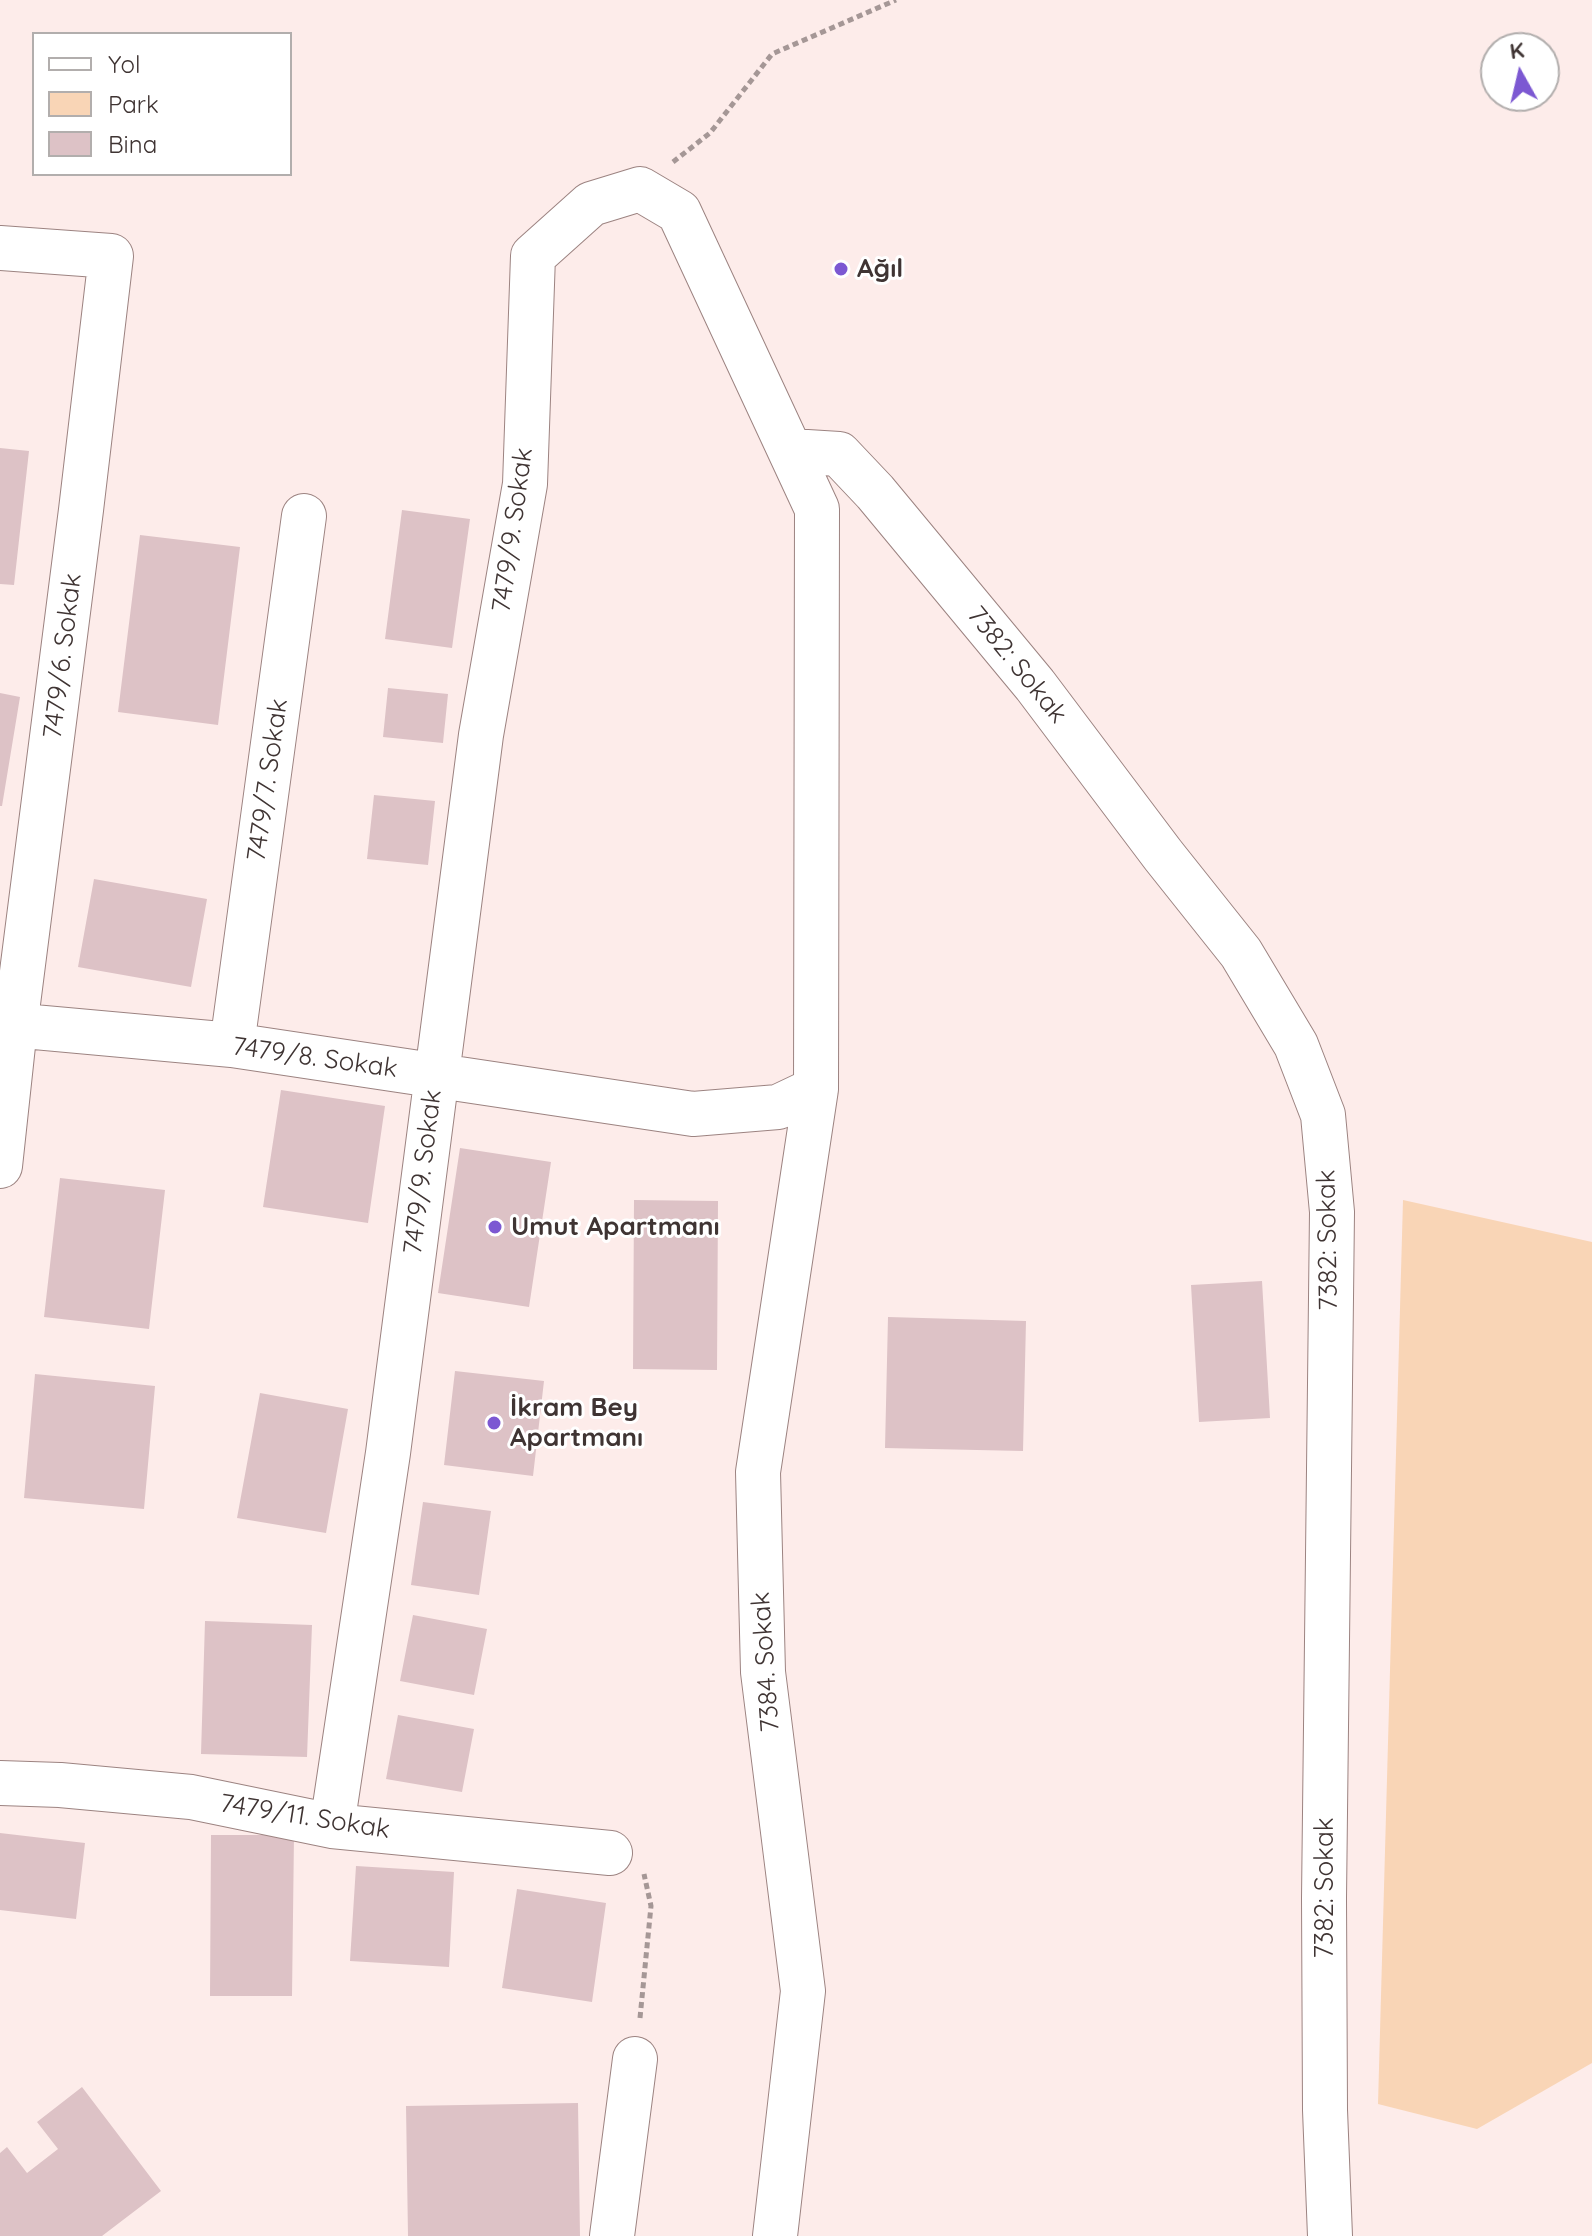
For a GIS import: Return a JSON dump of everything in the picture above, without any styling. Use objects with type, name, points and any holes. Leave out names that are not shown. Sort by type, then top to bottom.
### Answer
[{"type":"street","points":[[640,189],[679,212],[817,509],[816,1089]]},
{"type":"street","name":"7479/9. Sokak","points":[[332,1826],[388,1453],[481,735],[525,484],[533,256],[591,204],[640,189]]},
{"type":"street","name":"7479/6. Sokak","points":[[0,248],[111,256],[83,495],[7,1026],[0,1166]]},
{"type":"street","name":"7382: Sokak","points":[[791,451],[839,454],[875,492],[1035,685],[1241,953],[1296,1045],[1323,1115],[1332,1212],[1324,1898],[1325,2110],[1330,2236]]},
{"type":"street","name":"7479/7. Sokak","points":[[232,1045],[304,516]]},
{"type":"street","name":"7479/8. Sokak","points":[[7,1026],[232,1045],[693,1114],[778,1107],[816,1089]]},
{"type":"street","name":"7384. Sokak","points":[[775,2236],[803,1991],[763,1672],[758,1472],[816,1089]]},
{"type":"street","name":"7479/11. Sokak","points":[[0,1783],[191,1797],[332,1826],[610,1853]]},
{"type":"street","points":[[612,2236],[635,2059]]},
{"type":"path","points":[[640,189],[710,133],[772,54],[896,0]]},
{"type":"path","points":[[610,1853],[640,1854],[651,1906],[635,2059]]},
{"type":"green space","points":[[1403,1200],[1592,1242],[1592,2063],[1477,2129],[1378,2104]]},
{"type":"building","points":[[0,448],[29,451],[14,585],[0,584]]},
{"type":"building","points":[[402,510],[470,519],[452,648],[385,639]]},
{"type":"building","points":[[140,535],[240,547],[218,725],[118,712]]},
{"type":"building","points":[[388,688],[448,694],[443,743],[383,737]]},
{"type":"building","points":[[0,693],[20,697],[2,806],[0,806]]},
{"type":"building","points":[[374,795],[435,801],[428,865],[367,859]]},
{"type":"building","points":[[94,879],[207,899],[191,987],[78,967]]},
{"type":"building","points":[[281,1090],[385,1106],[368,1223],[263,1207]]},
{"type":"building","name":"Umut Apartmanı","points":[[460,1148],[551,1162],[529,1307],[438,1293]]},
{"type":"building","points":[[60,1178],[165,1190],[149,1329],[44,1317]]},
{"type":"building","points":[[634,1200],[718,1201],[717,1370],[633,1369]]},
{"type":"building","points":[[1262,1281],[1270,1418],[1199,1422],[1191,1285]]},
{"type":"building","points":[[888,1317],[1026,1321],[1023,1451],[885,1448]]},
{"type":"building","name":"İkram Bey Apartmanı","points":[[455,1371],[544,1381],[533,1476],[444,1465]]},
{"type":"building","points":[[35,1374],[155,1386],[144,1509],[24,1498]]},
{"type":"building","points":[[260,1393],[348,1409],[326,1533],[237,1518]]},
{"type":"building","points":[[423,1502],[491,1511],[479,1595],[411,1585]]},
{"type":"building","points":[[413,1615],[487,1629],[474,1695],[400,1681]]},
{"type":"building","points":[[205,1621],[312,1625],[307,1757],[201,1754]]},
{"type":"building","points":[[398,1715],[474,1729],[462,1792],[386,1779]]},
{"type":"building","points":[[0,1833],[85,1843],[76,1919],[0,1910]]},
{"type":"building","points":[[211,1835],[294,1835],[292,1996],[210,1996]]},
{"type":"building","points":[[356,1866],[454,1872],[449,1967],[350,1961]]},
{"type":"building","points":[[517,1889],[606,1903],[592,2002],[502,1988]]},
{"type":"building","points":[[82,2087],[161,2191],[102,2236],[0,2236],[0,2153],[7,2147],[27,2173],[58,2149],[37,2122]]},
{"type":"building","points":[[578,2103],[580,2236],[408,2236],[406,2106]]},
{"type":"place","name":"Ağıl","points":[[841,269]]},
{"type":"place","name":"Umut Apartmanı","points":[[495,1227]]},
{"type":"place","name":"İkram Bey Apartmanı","points":[[494,1423]]}]
